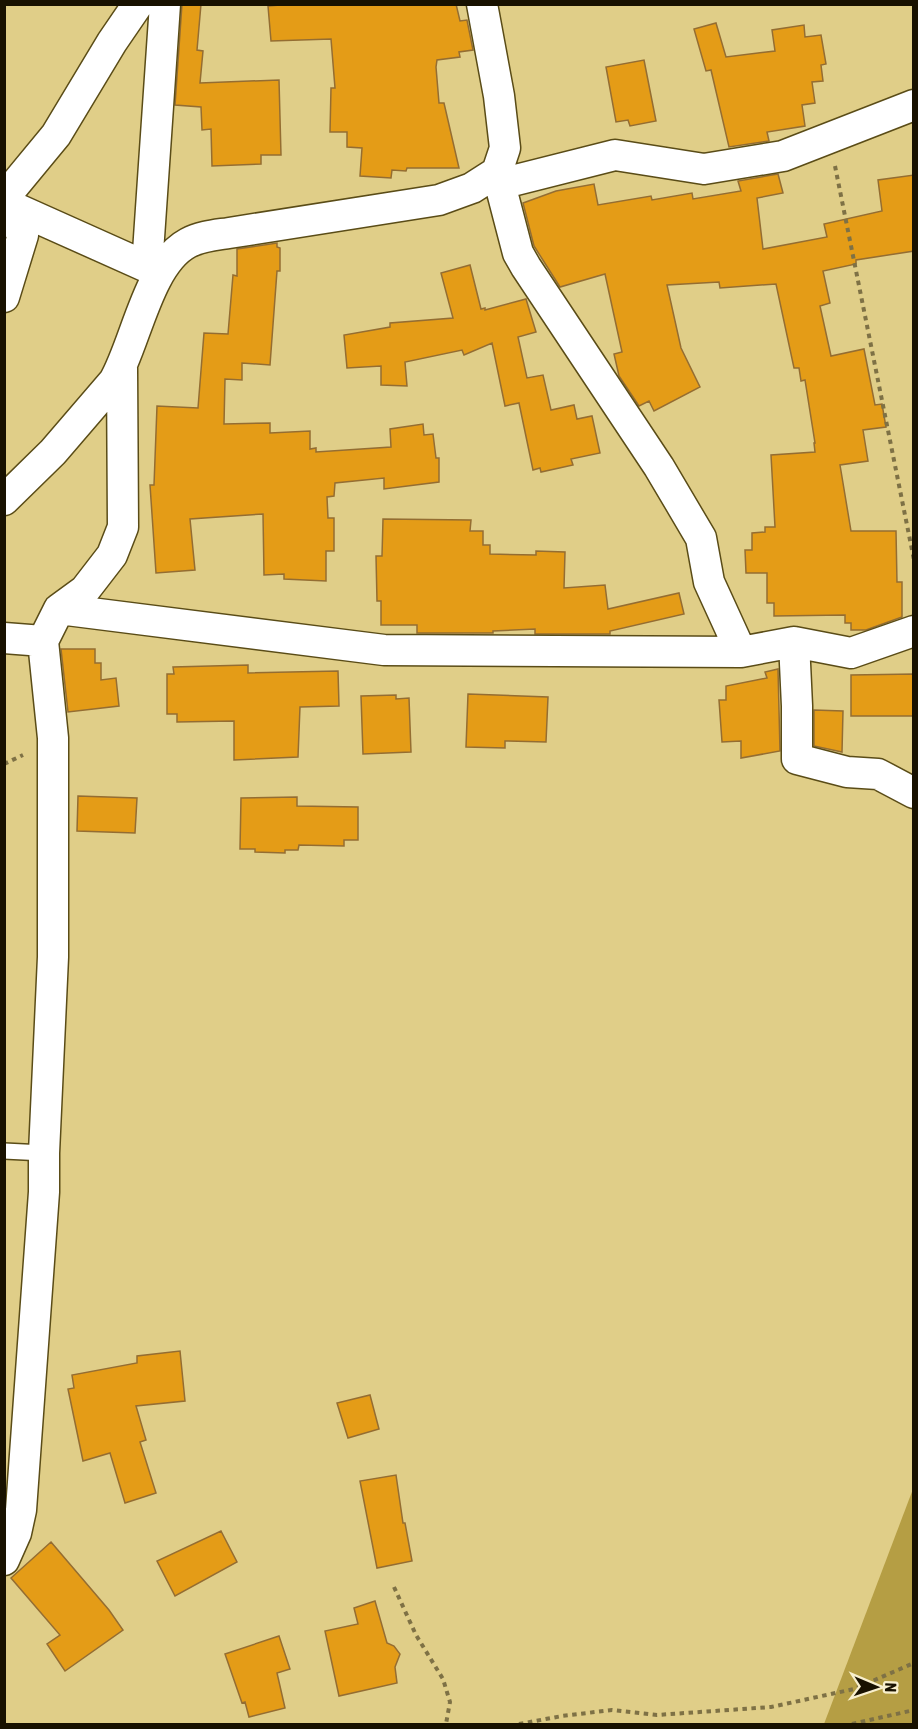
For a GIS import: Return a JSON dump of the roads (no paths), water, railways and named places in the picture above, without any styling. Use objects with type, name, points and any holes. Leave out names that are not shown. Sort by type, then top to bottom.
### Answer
[{"type":"street","points":[[4,198],[56,135],[112,42],[138,4]]},
{"type":"street","points":[[147,267],[165,4]]},
{"type":"street","points":[[482,4],[506,146],[496,180],[518,252],[659,467],[701,538],[709,582],[741,652]]},
{"type":"street","points":[[147,267],[187,243],[200,238],[432,202],[496,180],[615,155],[704,168],[783,156],[914,105]]},
{"type":"street","points":[[4,204],[147,267]]},
{"type":"street","points":[[4,204],[23,235],[4,297]]},
{"type":"street","points":[[4,500],[52,452],[114,381],[122,368],[148,297],[162,269],[187,243]]},
{"type":"street","points":[[4,1560],[16,1533],[24,1482],[44,1192],[53,957],[53,738],[43,641],[59,609],[85,590],[112,555],[123,527],[122,368]]},
{"type":"street","points":[[59,609],[384,650],[741,652],[794,642],[851,653],[914,631]]},
{"type":"street","points":[[4,638],[43,641]]},
{"type":"street","points":[[794,642],[797,759],[847,772],[878,774],[914,793]]},
{"type":"lane","points":[[4,1151],[44,1153]]}]
